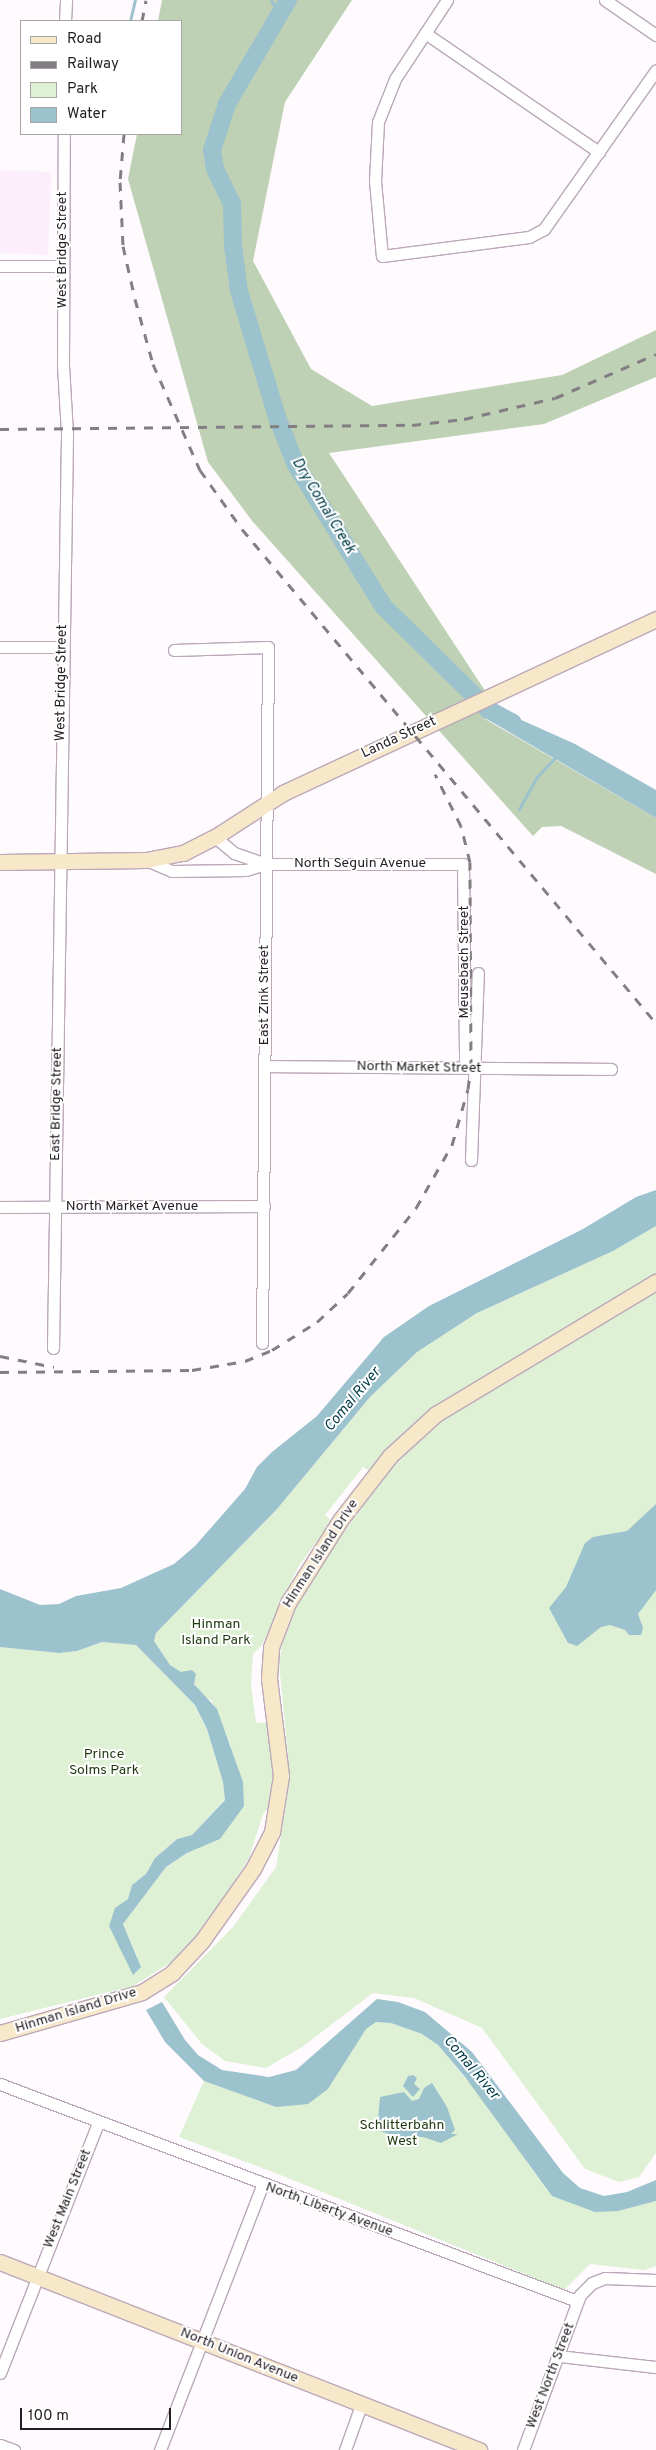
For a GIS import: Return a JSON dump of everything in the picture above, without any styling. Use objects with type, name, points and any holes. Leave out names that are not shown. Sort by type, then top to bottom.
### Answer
[{"type":"street","points":[[65,20],[66,0]]},
{"type":"street","points":[[447,0],[395,79],[378,122],[375,173],[382,256],[528,237],[551,221],[656,70]]},
{"type":"street","points":[[605,0],[656,35]]},
{"type":"street","points":[[425,33],[599,152]]},
{"type":"street","name":"West Bridge Street","points":[[60,861],[64,505],[60,494],[60,372],[63,366],[64,135]]},
{"type":"street","points":[[0,266],[62,266]]},
{"type":"street","name":"Landa Street","points":[[146,860],[183,854],[215,838],[266,803],[656,619]]},
{"type":"street","points":[[0,648],[62,647]]},
{"type":"street","name":"East Zink Street","points":[[174,650],[268,647],[262,1343]]},
{"type":"street","name":"North Seguin Avenue","points":[[215,838],[234,853],[266,864]]},
{"type":"street","name":"North Seguin Avenue","points":[[0,862],[146,860],[172,871],[246,870],[266,864],[455,863]]},
{"type":"street","name":"East Bridge Street","points":[[53,1348],[60,861]]},
{"type":"street","name":"Meusebach Street","points":[[455,863],[463,864],[465,878],[471,1068],[471,1160]]},
{"type":"street","name":"Meusebach Street","points":[[471,1068],[478,973]]},
{"type":"street","name":"North Market Street","points":[[265,1066],[611,1070]]},
{"type":"street","name":"North Market Avenue","points":[[0,1207],[264,1206]]},
{"type":"street","name":"Hinman Island Drive","points":[[0,2033],[142,1992],[172,1973],[202,1941],[253,1869],[272,1832],[281,1776],[269,1678],[272,1648],[288,1603],[341,1519],[390,1456],[436,1414],[656,1282]]},
{"type":"street","name":"North Liberty Avenue","points":[[0,2084],[262,2185],[577,2301]]},
{"type":"street","name":"West Main Street","points":[[0,2373],[98,2123]]},
{"type":"street","points":[[160,2450],[200,2341],[262,2185]]},
{"type":"street","name":"North Union Avenue","points":[[0,2262],[479,2450]]},
{"type":"street","points":[[577,2301],[588,2286],[605,2278],[656,2280]]},
{"type":"street","name":"West North Street","points":[[523,2450],[559,2356],[577,2301]]},
{"type":"street","points":[[559,2356],[656,2367]]},
{"type":"street","points":[[345,2450],[362,2405]]},
{"type":"street","points":[[0,2445],[14,2450]]},
{"type":"shaded area","points":[[0,170],[51,172],[48,255],[0,253]]},
{"type":"green space","points":[[162,0],[352,0],[285,102],[253,261],[311,369],[372,406],[562,375],[656,330],[656,377],[544,424],[329,453],[497,709],[485,719],[656,818],[656,874],[561,826],[542,827],[533,836],[253,522],[208,462],[128,179],[137,135],[182,135],[182,20],[158,20]]},
{"type":"green space","points":[[656,1226],[656,1274],[422,1416],[370,1471],[363,1467],[325,1515],[332,1521],[298,1567],[262,1645],[253,1654],[251,1684],[256,1723],[268,1722],[274,1775],[272,1804],[263,1814],[249,1858],[203,1931],[183,1955],[133,1986],[0,2019],[0,1647],[59,1653],[77,1651],[102,1642],[136,1645],[195,1705],[207,1729],[223,1782],[225,1799],[192,1835],[176,1839],[155,1858],[146,1874],[132,1885],[128,1899],[115,1908],[125,1955],[133,1974],[137,1956],[123,1924],[166,1867],[187,1853],[220,1839],[228,1827],[231,1746],[212,1701],[201,1694],[192,1679],[170,1665],[154,1641],[156,1633],[277,1509],[370,1397],[417,1352],[477,1313],[613,1251]]},
{"type":"green space","points":[[656,1289],[656,2153],[639,2177],[619,2182],[585,2169],[482,2028],[414,1998],[373,1993],[302,2047],[266,2068],[225,2061],[202,2044],[164,1997],[233,1927],[276,1867],[286,1804],[288,1756],[279,1663],[285,1628],[321,1563],[401,1455],[427,1427]]},
{"type":"green space","name":"Schlitterbahn West","points":[[376,2022],[391,2023],[422,2034],[438,2045],[493,2112],[536,2175],[618,2211],[656,2201],[656,2266],[644,2270],[590,2264],[564,2290],[273,2172],[179,2137],[204,2081],[276,2107],[328,2089],[366,2028]]},
{"type":"water","points":[[497,709],[575,744],[656,790],[656,818],[485,718]]},
{"type":"water","name":"Comal River","points":[[656,1190],[656,1226],[613,1251],[477,1313],[417,1352],[370,1397],[277,1509],[156,1633],[154,1641],[170,1665],[181,1672],[192,1670],[196,1674],[194,1684],[217,1709],[243,1782],[244,1806],[220,1839],[187,1853],[166,1867],[123,1924],[141,1967],[133,1975],[109,1926],[115,1908],[128,1899],[132,1885],[146,1874],[155,1858],[177,1839],[192,1835],[225,1800],[223,1782],[207,1729],[195,1705],[136,1645],[102,1642],[77,1651],[59,1653],[0,1647],[0,1589],[40,1605],[59,1604],[76,1596],[121,1588],[174,1564],[195,1546],[245,1489],[257,1467],[272,1452],[317,1416],[384,1337],[429,1306],[583,1229],[636,1197]]},
{"type":"water","points":[[656,1504],[656,1590],[638,1614],[643,1628],[641,1635],[629,1635],[625,1630],[610,1625],[601,1627],[577,1646],[568,1643],[549,1608],[566,1587],[585,1543],[593,1537],[627,1531]]},
{"type":"water","name":"Comal River","points":[[377,1999],[398,2002],[425,2012],[472,2052],[563,2173],[580,2188],[604,2196],[627,2192],[656,2180],[656,2201],[618,2211],[595,2212],[552,2196],[465,2077],[438,2045],[422,2034],[391,2023],[376,2022],[366,2029],[328,2089],[308,2104],[276,2107],[204,2081],[165,2042],[146,2010],[162,2002],[185,2040],[198,2055],[222,2070],[269,2077],[296,2070]]},
{"type":"water","points":[[413,2075],[417,2078],[414,2084],[420,2089],[413,2097],[403,2086],[408,2076]]},
{"type":"water","points":[[432,2083],[447,2107],[455,2130],[451,2134],[458,2134],[441,2143],[423,2137],[410,2137],[408,2140],[377,2130],[380,2097],[404,2092],[412,2101],[419,2099],[424,2088]]},
{"type":"waterway","points":[[130,20],[135,0]]},
{"type":"waterway","points":[[271,0],[279,15]]},
{"type":"waterway","name":"Dry Comal Creek","points":[[288,0],[227,104],[212,150],[215,169],[232,204],[233,246],[239,291],[277,417],[296,465],[383,606],[489,710],[513,723]]},
{"type":"waterway","points":[[519,809],[537,777],[555,758]]},
{"type":"railway","points":[[142,20],[146,0]]},
{"type":"railway","points":[[124,135],[120,182],[123,246],[135,299],[153,364],[200,470],[242,529],[656,1023]]},
{"type":"railway","points":[[0,429],[412,425],[464,419],[555,398],[656,354]]},
{"type":"railway","points":[[0,1372],[192,1370],[245,1361],[272,1350],[317,1322],[348,1293],[416,1208],[452,1145],[468,1089],[471,1068],[470,862],[461,826],[435,774]]},
{"type":"railway","points":[[0,1356],[54,1367]]},
{"type":"park label","name":"Hinman Island Park","points":[[216,1634]]},
{"type":"park label","name":"Prince Solms Park","points":[[104,1764]]}]
